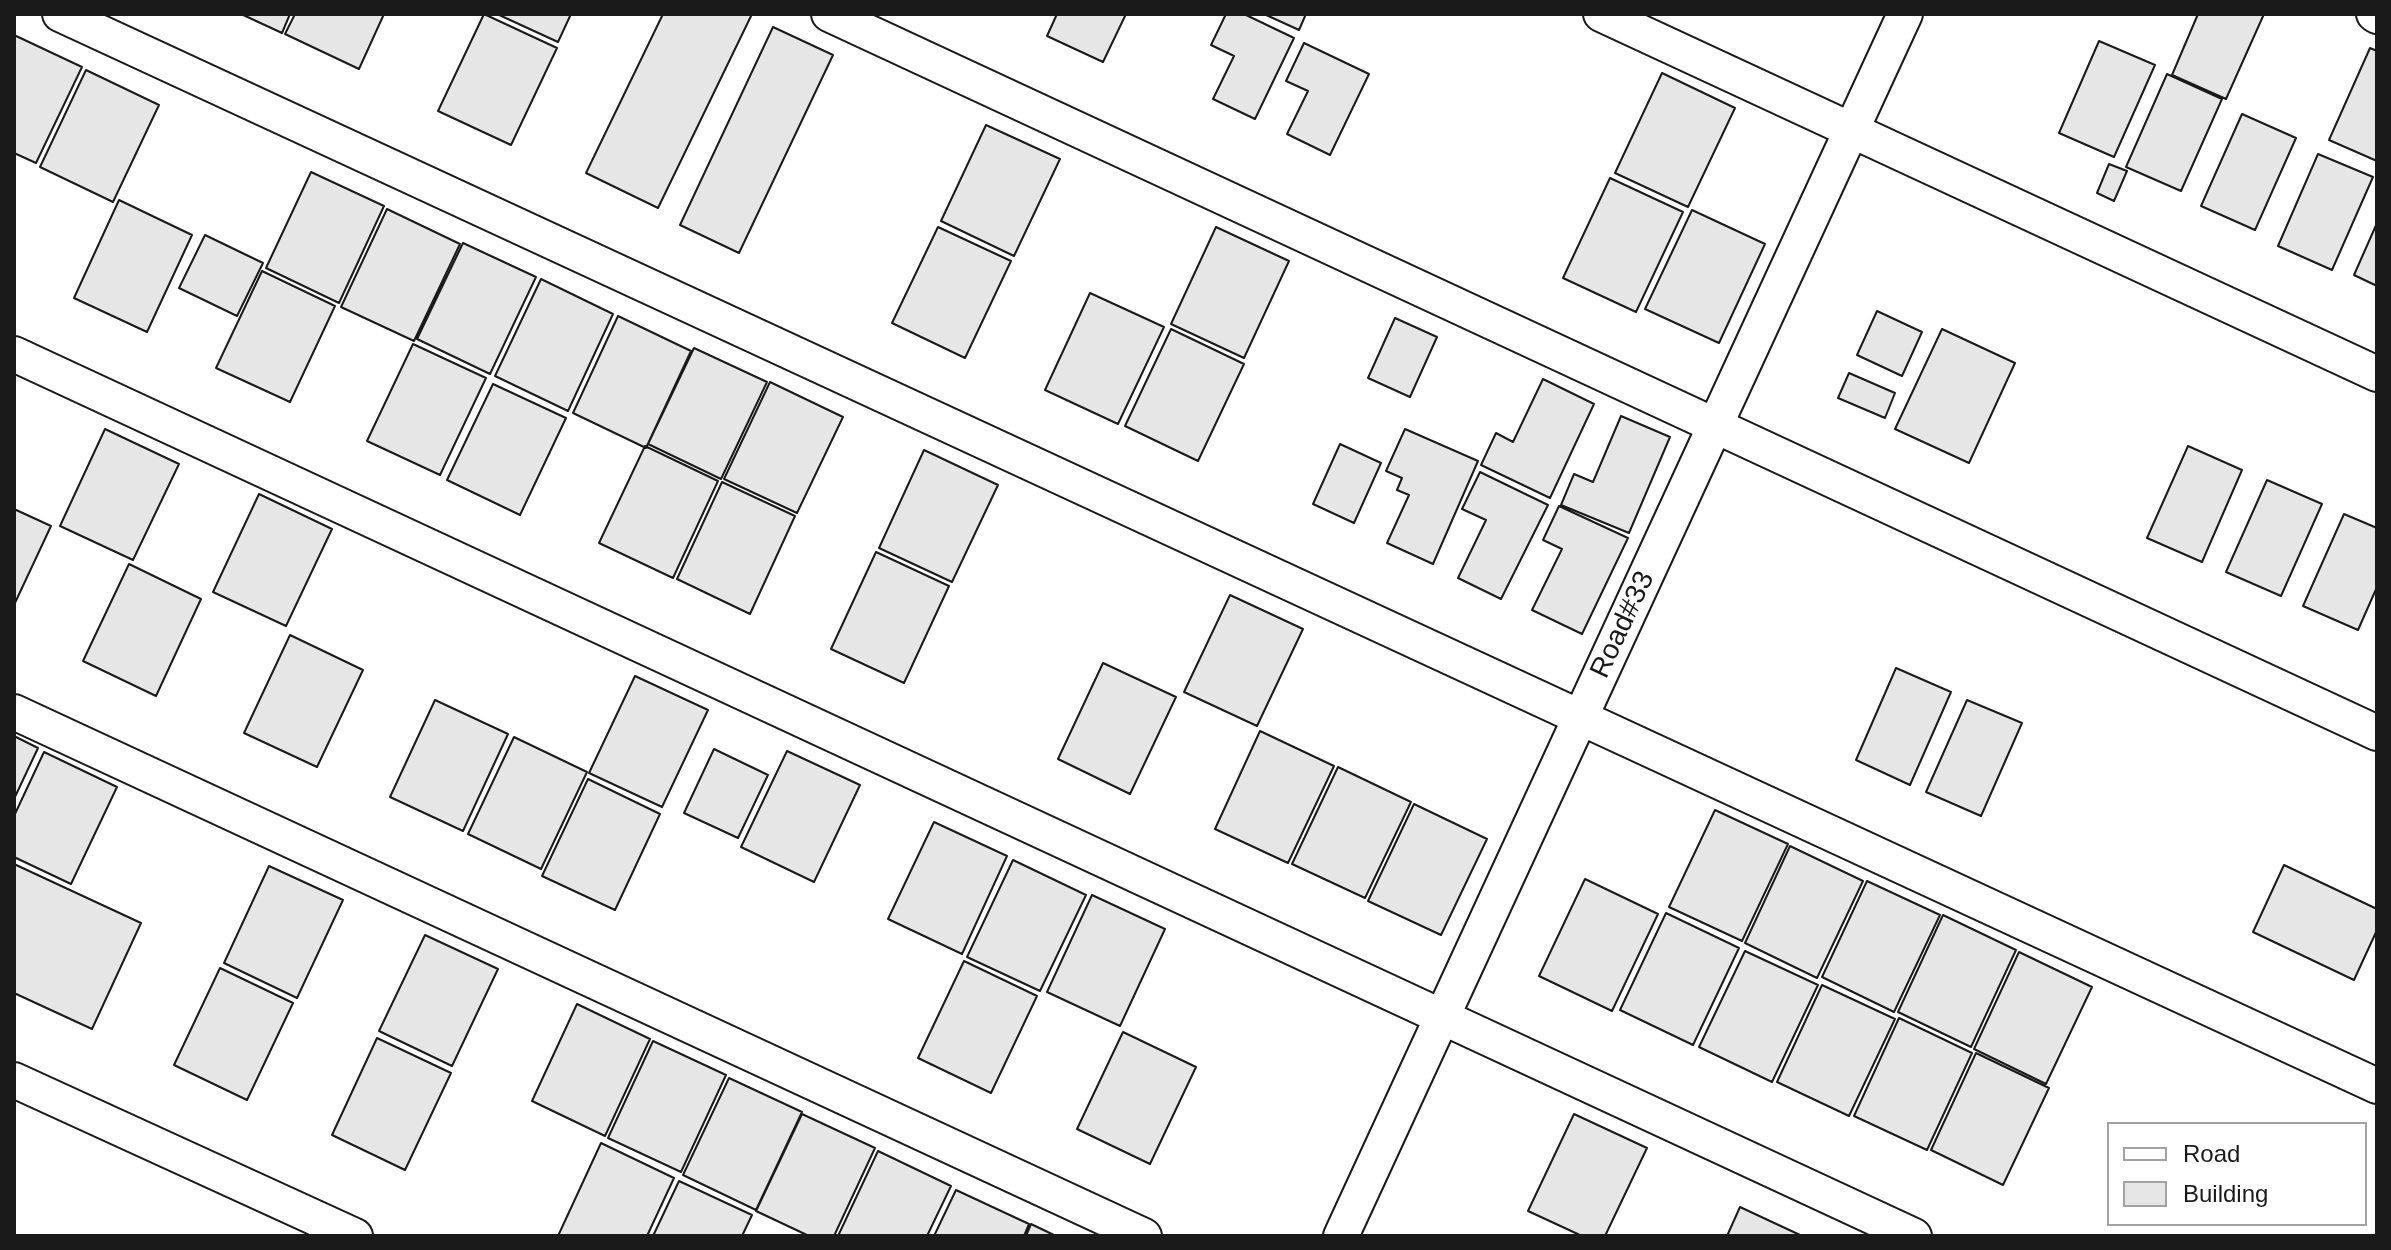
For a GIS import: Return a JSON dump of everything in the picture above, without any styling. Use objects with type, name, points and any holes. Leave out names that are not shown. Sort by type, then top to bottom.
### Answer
[{"type":"street","points":[[60,14],[2377,1086]]},
{"type":"street","points":[[829,14],[2377,733]]},
{"type":"street","points":[[1601,14],[2377,374]]},
{"type":"street","name":"Road#33","points":[[1341,1236],[1905,14]]},
{"type":"street","points":[[14,354],[1914,1236]]},
{"type":"street","points":[[14,712],[1144,1236]]},
{"type":"street","points":[[14,1080],[355,1236]]},
{"type":"building","points":[[241,14],[290,14],[282,33]]},
{"type":"building","points":[[295,14],[384,14],[359,69],[285,34]]},
{"type":"building","points":[[484,14],[557,48],[511,145],[438,111]]},
{"type":"building","points":[[497,14],[571,14],[558,42]]},
{"type":"building","points":[[663,14],[752,14],[658,208],[586,173]]},
{"type":"building","points":[[1057,14],[1126,14],[1103,62],[1047,36]]},
{"type":"building","points":[[1226,14],[1244,14],[1294,38],[1255,119],[1213,99],[1234,56],[1211,45]]},
{"type":"building","points":[[1264,14],[1306,14],[1299,30]]},
{"type":"building","points":[[2198,14],[2264,14],[2226,99],[2172,75]]},
{"type":"building","points":[[773,27],[833,55],[739,253],[680,225]]},
{"type":"building","points":[[14,35],[82,67],[36,163],[14,153]]},
{"type":"building","points":[[2099,41],[2155,65],[2114,157],[2059,133]]},
{"type":"building","points":[[1304,43],[1369,74],[1330,155],[1287,134],[1308,91],[1286,81]]},
{"type":"building","points":[[2370,48],[2377,51],[2377,161],[2329,140]]},
{"type":"building","points":[[86,70],[159,105],[113,202],[40,167]]},
{"type":"building","points":[[1662,73],[1735,108],[1688,207],[1615,173]]},
{"type":"building","points":[[2167,74],[2222,99],[2181,191],[2126,167]]},
{"type":"building","points":[[2242,114],[2296,138],[2255,230],[2201,206]]},
{"type":"building","points":[[986,125],[1060,159],[1014,256],[941,221]]},
{"type":"building","points":[[2318,154],[2373,177],[2332,270],[2278,246]]},
{"type":"building","points":[[2109,164],[2127,171],[2114,201],[2097,193]]},
{"type":"building","points":[[311,172],[384,206],[339,303],[266,268]]},
{"type":"building","points":[[1610,178],[1683,212],[1636,312],[1563,278]]},
{"type":"building","points":[[119,200],[192,235],[147,332],[74,298]]},
{"type":"building","points":[[387,209],[460,244],[414,341],[341,307]]},
{"type":"building","points":[[1692,210],[1765,244],[1719,343],[1645,309]]},
{"type":"building","points":[[2377,223],[2377,286],[2354,275]]},
{"type":"building","points":[[938,227],[1011,261],[965,358],[892,323]]},
{"type":"building","points":[[1216,227],[1289,261],[1244,358],[1171,324]]},
{"type":"building","points":[[205,235],[263,263],[237,316],[179,288]]},
{"type":"building","points":[[463,243],[536,277],[490,374],[417,339]]},
{"type":"building","points":[[262,271],[335,306],[290,402],[216,368]]},
{"type":"building","points":[[541,279],[613,314],[568,411],[495,376]]},
{"type":"building","points":[[1090,293],[1164,327],[1118,424],[1045,390]]},
{"type":"building","points":[[1877,311],[1922,332],[1902,376],[1857,355]]},
{"type":"building","points":[[618,316],[691,351],[646,448],[573,413]]},
{"type":"building","points":[[1395,318],[1437,337],[1410,397],[1368,378]]},
{"type":"building","points":[[1171,329],[1244,364],[1198,461],[1125,426]]},
{"type":"building","points":[[1942,329],[2015,363],[1969,463],[1895,429]]},
{"type":"building","points":[[413,344],[486,378],[440,475],[367,441]]},
{"type":"building","points":[[694,348],[767,382],[721,479],[648,444]]},
{"type":"building","points":[[1849,373],[1895,393],[1885,418],[1838,398]]},
{"type":"building","points":[[1543,379],[1594,404],[1550,498],[1481,465],[1496,433],[1513,442]]},
{"type":"building","points":[[770,382],[843,417],[797,513],[724,479]]},
{"type":"building","points":[[493,384],[566,418],[520,515],[447,480]]},
{"type":"building","points":[[1621,416],[1670,437],[1629,533],[1561,505],[1574,474],[1593,482]]},
{"type":"building","points":[[105,429],[179,464],[133,560],[60,526]]},
{"type":"building","points":[[1405,429],[1478,461],[1433,564],[1387,543],[1409,495],[1397,490],[1402,478],[1386,471]]},
{"type":"building","points":[[1340,444],[1381,463],[1354,523],[1313,504]]},
{"type":"building","points":[[645,446],[718,481],[673,578],[599,543]]},
{"type":"building","points":[[2188,446],[2242,470],[2202,562],[2147,538]]},
{"type":"building","points":[[924,450],[998,485],[952,582],[879,548]]},
{"type":"building","points":[[1480,472],[1548,505],[1501,599],[1458,578],[1486,520],[1462,509]]},
{"type":"building","points":[[2267,480],[2322,504],[2281,596],[2226,572]]},
{"type":"building","points":[[722,482],[795,516],[750,614],[677,579]]},
{"type":"building","points":[[259,494],[332,529],[286,626],[213,592]]},
{"type":"building","points":[[1559,506],[1628,538],[1582,634],[1532,610],[1562,549],[1543,540]]},
{"type":"building","points":[[14,509],[51,526],[14,605]]},
{"type":"building","points":[[2344,514],[2377,528],[2377,587],[2358,630],[2303,606]]},
{"type":"building","points":[[876,552],[949,586],[904,683],[831,649]]},
{"type":"building","points":[[129,564],[201,599],[156,696],[83,661]]},
{"type":"building","points":[[1230,595],[1303,629],[1257,726],[1184,692]]},
{"type":"building","points":[[290,635],[363,670],[317,767],[244,733]]},
{"type":"building","points":[[1103,663],[1176,697],[1130,794],[1058,759]]},
{"type":"building","points":[[1896,668],[1951,692],[1910,785],[1856,760]]},
{"type":"building","points":[[635,676],[708,710],[662,807],[589,773]]},
{"type":"building","points":[[435,700],[508,734],[463,831],[390,797]]},
{"type":"building","points":[[1967,700],[2022,723],[1981,816],[1926,792]]},
{"type":"building","points":[[1260,731],[1334,766],[1288,863],[1215,829]]},
{"type":"building","points":[[14,736],[38,748],[14,799]]},
{"type":"building","points":[[514,737],[587,772],[541,869],[468,834]]},
{"type":"building","points":[[714,749],[768,775],[738,838],[684,813]]},
{"type":"building","points":[[787,751],[860,785],[814,882],[741,847]]},
{"type":"building","points":[[44,752],[117,787],[71,884],[14,857],[14,816]]},
{"type":"building","points":[[1338,767],[1411,802],[1365,898],[1292,864]]},
{"type":"building","points":[[588,779],[660,814],[615,910],[542,876]]},
{"type":"building","points":[[1414,804],[1487,839],[1441,935],[1368,901]]},
{"type":"building","points":[[1715,810],[1788,844],[1742,941],[1669,907]]},
{"type":"building","points":[[934,822],[1007,856],[962,954],[888,919]]},
{"type":"building","points":[[1790,846],[1863,881],[1817,978],[1745,943]]},
{"type":"building","points":[[1013,860],[1086,895],[1040,991],[967,957]]},
{"type":"building","points":[[14,864],[141,923],[92,1029],[14,993]]},
{"type":"building","points":[[2284,865],[2377,909],[2377,930],[2354,980],[2253,932]]},
{"type":"building","points":[[269,866],[343,900],[297,998],[224,963]]},
{"type":"building","points":[[1585,879],[1658,914],[1612,1011],[1539,976]]},
{"type":"building","points":[[1867,881],[1940,915],[1894,1012],[1822,977]]},
{"type":"building","points":[[1092,895],[1165,929],[1120,1026],[1047,992]]},
{"type":"building","points":[[1666,913],[1739,948],[1693,1045],[1620,1010]]},
{"type":"building","points":[[1943,915],[2016,950],[1971,1047],[1898,1012]]},
{"type":"building","points":[[425,935],[498,969],[452,1066],[379,1031]]},
{"type":"building","points":[[1745,951],[1818,985],[1772,1082],[1699,1047]]},
{"type":"building","points":[[2019,952],[2092,987],[2046,1084],[1974,1049]]},
{"type":"building","points":[[964,961],[1037,996],[991,1093],[918,1058]]},
{"type":"building","points":[[220,968],[293,1003],[247,1100],[174,1065]]},
{"type":"building","points":[[1822,985],[1895,1019],[1849,1116],[1777,1082]]},
{"type":"building","points":[[577,1004],[650,1039],[605,1136],[532,1101]]},
{"type":"building","points":[[1899,1018],[1972,1053],[1927,1150],[1854,1116]]},
{"type":"building","points":[[1123,1032],[1196,1067],[1150,1164],[1077,1129]]},
{"type":"building","points":[[377,1038],[451,1073],[405,1170],[332,1135]]},
{"type":"building","points":[[653,1041],[726,1075],[681,1172],[608,1138]]},
{"type":"building","points":[[1976,1053],[2049,1088],[2003,1185],[1931,1150]]},
{"type":"building","points":[[729,1078],[802,1112],[756,1210],[683,1175]]},
{"type":"building","points":[[802,1114],[875,1148],[834,1236],[809,1236],[756,1211]]},
{"type":"building","points":[[1574,1114],[1647,1148],[1605,1236],[1582,1236],[1528,1211]]},
{"type":"building","points":[[601,1143],[674,1178],[647,1236],[558,1236]]},
{"type":"building","points":[[878,1151],[951,1186],[927,1236],[838,1236]]},
{"type":"building","points":[[679,1181],[752,1215],[742,1236],[653,1236]]},
{"type":"building","points":[[956,1190],[1029,1224],[1024,1236],[934,1236]]},
{"type":"building","points":[[1740,1207],[1800,1235],[1800,1236],[1727,1236]]},
{"type":"building","points":[[1031,1224],[1056,1236],[1026,1236]]}]
